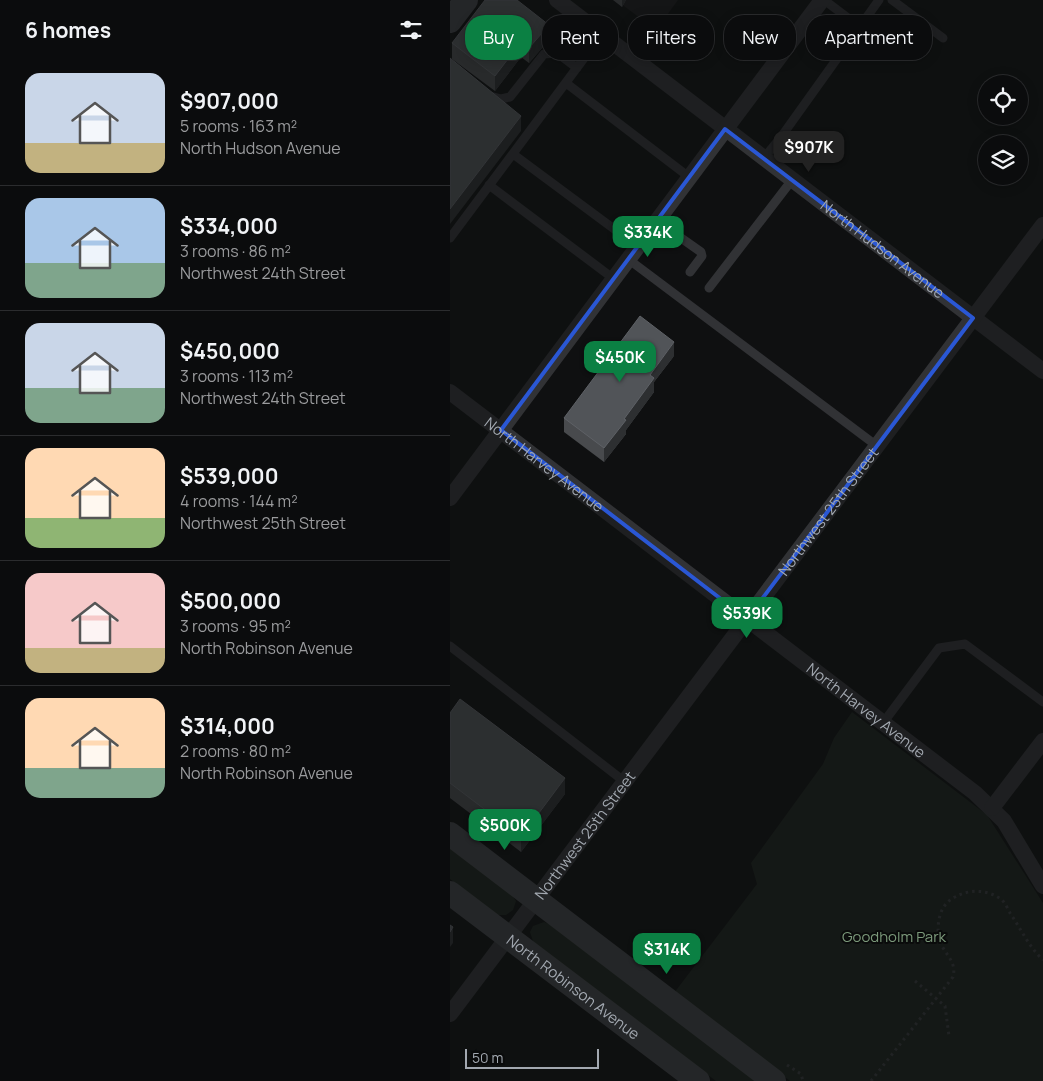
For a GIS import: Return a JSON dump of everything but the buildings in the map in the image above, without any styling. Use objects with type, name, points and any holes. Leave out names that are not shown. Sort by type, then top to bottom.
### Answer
[{"type":"street","points":[[450,21],[466,0]]},
{"type":"street","name":"North Hudson Avenue","points":[[557,0],[577,15]]},
{"type":"street","points":[[450,498],[823,0]]},
{"type":"street","name":"North Hudson Avenue","points":[[618,46],[1043,371]]},
{"type":"street","name":"Northwest 25th Street","points":[[450,1014],[1043,225]]},
{"type":"street","name":"North Harvey Avenue","points":[[450,392],[992,808],[1011,832],[1043,886]]},
{"type":"street","points":[[992,808],[1043,741]]},
{"type":"street","points":[[450,834],[774,1081]]},
{"type":"street","name":"North Robinson Avenue","points":[[450,893],[698,1081]]},
{"type":"lane","points":[[823,0],[843,15]]},
{"type":"lane","points":[[869,15],[879,0]]},
{"type":"lane","points":[[892,0],[942,38]]},
{"type":"lane","points":[[479,87],[493,98],[501,100],[510,97],[544,54],[550,52],[557,54],[577,68]]},
{"type":"lane","points":[[450,238],[583,60]]},
{"type":"lane","points":[[764,158],[782,137],[837,60]]},
{"type":"lane","points":[[566,83],[690,177]]},
{"type":"lane","points":[[512,154],[633,253],[877,446]]},
{"type":"lane","points":[[709,288],[792,180]]},
{"type":"lane","points":[[489,186],[614,279]]},
{"type":"lane","points":[[657,221],[701,252],[702,256],[690,272]]},
{"type":"lane","points":[[883,723],[939,648],[965,644],[1043,702]]},
{"type":"lane","points":[[450,646],[625,782]]},
{"type":"path","points":[[871,1081],[953,977],[956,968],[951,958],[940,945],[938,934],[940,912],[950,899],[964,892],[982,891],[1002,900],[1029,944],[1043,960]]},
{"type":"path","points":[[915,981],[945,1006],[949,1036]]},
{"type":"path","points":[[796,1081],[801,1074]]},
{"type":"highlighted area","points":[[725,129],[973,318],[747,619],[501,430]]},
{"type":"shaded area","points":[[616,0],[678,0],[667,15],[636,15]]},
{"type":"green space","name":"Goodholm Park","points":[[852,712],[987,815],[1043,903],[1043,1081],[790,1081],[674,993],[757,884],[751,863],[823,764],[834,738]]},
{"type":"green space","points":[[450,848],[511,894],[516,901],[513,910],[506,915],[497,915],[450,879]]},
{"type":"green space","points":[[544,922],[758,1081],[716,1081],[534,944],[530,932],[533,926]]}]
